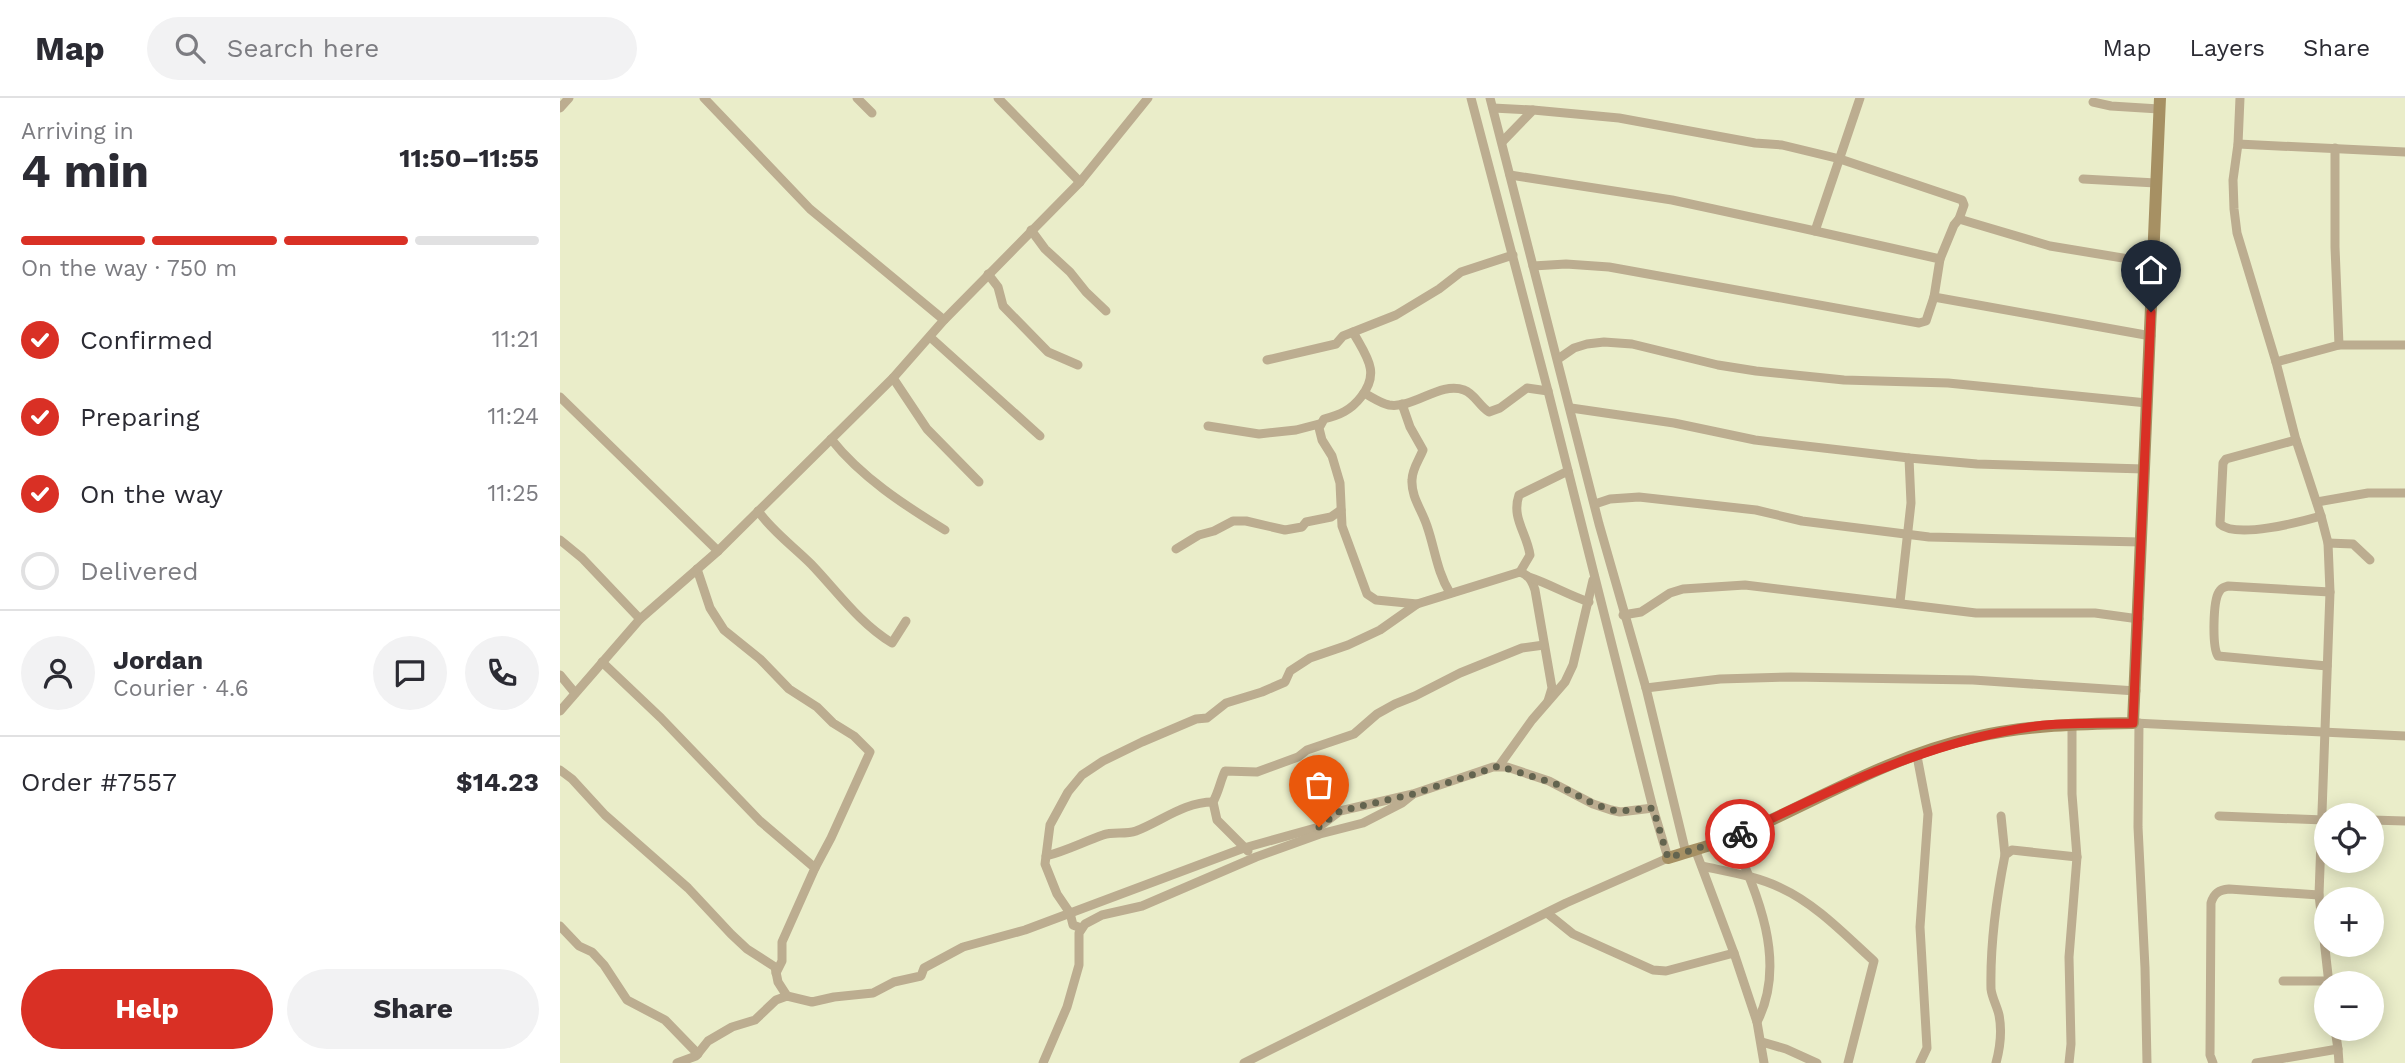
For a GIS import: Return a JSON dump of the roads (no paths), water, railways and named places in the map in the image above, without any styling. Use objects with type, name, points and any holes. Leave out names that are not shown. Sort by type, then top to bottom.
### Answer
[{"type":"street","points":[[560,108],[569,98]]},
{"type":"street","points":[[704,98],[810,209],[944,320]]},
{"type":"street","points":[[857,98],[872,113]]},
{"type":"street","points":[[998,98],[1080,182]]},
{"type":"street","points":[[560,711],[640,619],[718,551],[893,378],[944,320],[1080,182],[1148,98]]},
{"type":"street","points":[[1471,98],[1668,858]]},
{"type":"street","points":[[1815,231],[1860,98]]},
{"type":"street","points":[[2240,98],[2233,180],[2237,233],[2328,543],[2330,592],[2324,803]]},
{"type":"street","points":[[2093,102],[2111,107],[2160,104],[2136,691],[2147,1063]]},
{"type":"street","points":[[1533,266],[1566,264],[1609,267],[1919,323],[1926,321],[1934,297],[1940,259],[1964,205],[1962,200],[1840,159],[1782,145],[1755,143],[1619,118],[1533,110],[1492,103],[1533,266],[1571,408],[1623,615],[1646,688],[1690,851],[1702,866],[1734,953],[1757,1022],[1764,1063]]},
{"type":"street","points":[[1502,142],[1533,110]]},
{"type":"street","points":[[2238,144],[2405,152]]},
{"type":"street","points":[[2335,148],[2339,345]]},
{"type":"street","points":[[1510,175],[1672,200],[1940,259]]},
{"type":"street","points":[[2083,178],[2156,183]]},
{"type":"street","points":[[1959,219],[2050,246],[2153,263]]},
{"type":"street","points":[[1031,230],[1045,249],[1106,311]]},
{"type":"street","points":[[1267,360],[1336,344],[1343,336],[1395,315],[1439,289],[1461,271],[1513,255]]},
{"type":"street","points":[[988,274],[998,287],[1003,306],[1048,352],[1079,365]]},
{"type":"street","points":[[1934,297],[2151,336]]},
{"type":"street","points":[[1208,426],[1259,434],[1320,424],[1324,419],[1349,410],[1371,383],[1371,368],[1353,332]]},
{"type":"street","points":[[930,337],[1040,436]]},
{"type":"street","points":[[1558,359],[1574,348],[1587,344],[1632,344],[1718,365],[1756,371],[1844,380],[1948,383],[2147,403]]},
{"type":"street","points":[[2276,362],[2339,345],[2405,345]]},
{"type":"street","points":[[893,378],[927,429],[979,482]]},
{"type":"street","points":[[1364,393],[1388,405],[1402,404],[1456,388],[1468,392],[1489,412],[1500,408],[1527,388],[1548,391]]},
{"type":"street","points":[[560,397],[718,551]]},
{"type":"street","points":[[1402,404],[1410,427],[1423,450],[1413,471],[1414,495],[1428,526],[1439,570],[1450,593]]},
{"type":"street","points":[[1571,408],[1755,440],[1909,458],[1977,464],[2144,469]]},
{"type":"street","points":[[1320,424],[1322,440],[1332,456],[1340,483],[1342,526],[1367,594],[1376,600],[1417,604]]},
{"type":"street","points":[[831,439],[884,490],[944,530]]},
{"type":"street","points":[[2296,440],[2226,459],[2223,463],[2220,524],[2228,528],[2272,528],[2321,516]]},
{"type":"street","points":[[1900,603],[1911,503],[1909,458]]},
{"type":"street","points":[[1081,928],[1073,925],[1070,912],[1057,894],[1045,864],[1050,825],[1068,792],[1082,775],[1142,742],[1196,719],[1207,718],[1226,703],[1285,682],[1290,671],[1310,658],[1380,630],[1417,604],[1520,572],[1530,555],[1527,538],[1516,516],[1519,495],[1568,471]]},
{"type":"street","points":[[2317,502],[2368,492],[2405,493]]},
{"type":"street","points":[[1595,504],[1610,499],[1639,497],[1756,510],[1802,521],[1908,535],[1955,539],[2141,542]]},
{"type":"street","points":[[1176,549],[1199,535],[1233,521],[1246,521],[1285,530],[1331,517],[1341,510]]},
{"type":"street","points":[[758,511],[769,528],[811,564],[834,592],[878,635],[892,643],[906,621]]},
{"type":"street","points":[[560,540],[582,558],[640,619]]},
{"type":"street","points":[[2328,543],[2353,544],[2370,560]]},
{"type":"street","points":[[697,569],[710,608],[724,630],[760,659],[789,689],[817,707],[870,752],[782,942],[782,961],[776,973]]},
{"type":"street","points":[[1520,572],[1550,583],[1570,596],[1589,603]]},
{"type":"street","points":[[677,1063],[698,1054],[708,1041],[732,1027],[755,1020],[776,1000],[787,996],[812,1002],[873,993],[894,982],[921,976],[924,968],[962,947],[1025,930],[1244,848],[1319,827],[1340,811],[1413,794],[1499,766],[1565,682],[1573,665],[1594,575]]},
{"type":"street","points":[[1529,577],[1535,590],[1552,688],[1548,701]]},
{"type":"street","points":[[1623,615],[1641,612],[1670,593],[1683,589],[1745,585],[1976,613],[2095,613],[2139,619]]},
{"type":"street","points":[[2327,666],[2218,656],[2215,651],[2215,625],[2217,594],[2221,588],[2228,586],[2330,592]]},
{"type":"street","points":[[1256,857],[1217,820],[1213,802],[1225,771],[1256,772],[1268,769],[1298,757],[1307,750],[1354,734],[1377,714],[1460,673],[1522,648],[1544,645]]},
{"type":"street","points":[[602,662],[661,718],[760,821],[815,868]]},
{"type":"street","points":[[560,675],[575,693]]},
{"type":"street","points":[[1646,688],[1710,680],[1767,677],[1973,680],[2136,691]]},
{"type":"street","points":[[1244,1063],[1547,913],[1668,858],[1732,837],[1826,792],[1917,756],[1972,738],[2039,726],[2136,723],[2405,736]]},
{"type":"street","points":[[2069,1063],[2069,957],[2077,857],[2072,793],[2072,724]]},
{"type":"street","points":[[1917,756],[1928,814],[1920,927],[1927,1048],[1920,1063]]},
{"type":"street","points":[[1499,766],[1556,784],[1611,810],[1653,808]]},
{"type":"street","points":[[560,770],[688,888],[731,934],[775,967],[778,982],[787,996]]},
{"type":"street","points":[[1043,1063],[1067,1007],[1078,972],[1078,938],[1081,928],[1102,915],[1142,906],[1256,857],[1320,834],[1363,823],[1402,803],[1413,794]]},
{"type":"street","points":[[1046,856],[1068,851],[1106,833],[1131,833],[1183,807],[1199,802],[1213,802]]},
{"type":"street","points":[[1996,1063],[2001,1045],[1999,1015],[1991,993],[1991,944],[2005,855],[2001,816]]},
{"type":"street","points":[[2219,816],[2314,820]]},
{"type":"street","points":[[2384,820],[2405,821]]},
{"type":"street","points":[[1732,837],[1750,876],[1766,923],[1769,957],[1766,999],[1757,1022]]},
{"type":"street","points":[[2005,855],[2012,850],[2077,857]]},
{"type":"street","points":[[1702,866],[1750,876],[1795,895],[1874,961],[1848,1063]]},
{"type":"street","points":[[2213,1063],[2210,1055],[2213,896],[2219,890],[2229,888],[2314,895]]},
{"type":"street","points":[[1547,913],[1573,934],[1653,970],[1666,971],[1734,953]]},
{"type":"street","points":[[560,926],[579,946],[592,952],[604,965],[627,1000],[666,1020],[698,1054]]},
{"type":"street","points":[[2283,981],[2314,982]]},
{"type":"street","points":[[2337,1041],[2339,1063]]},
{"type":"street","points":[[1762,1042],[1817,1063]]},
{"type":"street","points":[[2256,1063],[2338,1049]]}]
